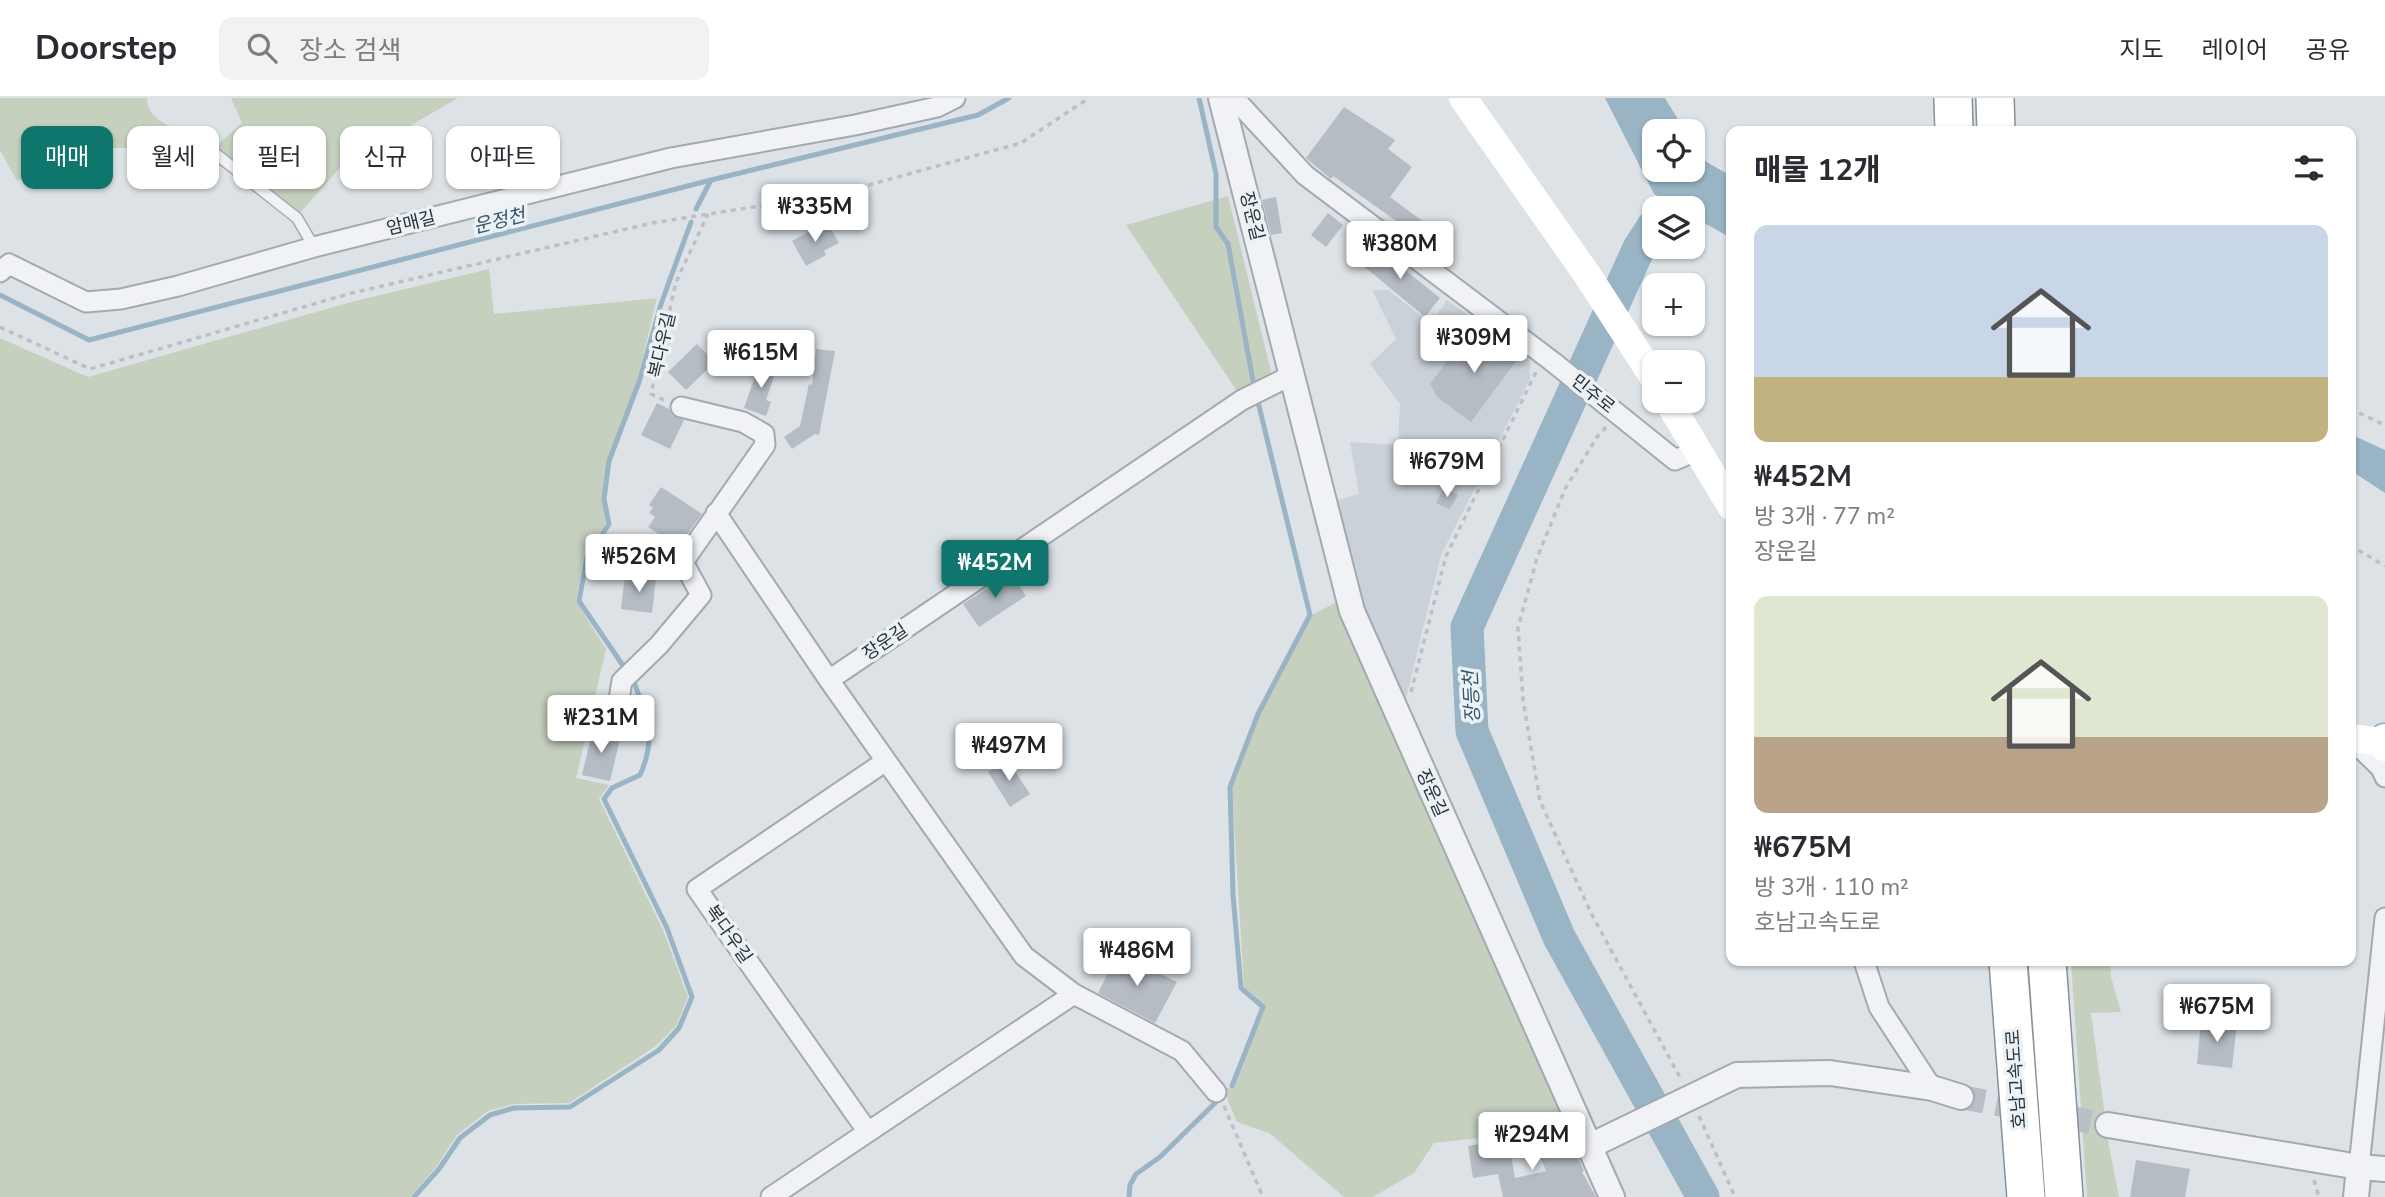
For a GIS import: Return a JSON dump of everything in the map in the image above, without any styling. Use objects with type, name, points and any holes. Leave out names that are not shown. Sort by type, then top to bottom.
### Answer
[{"type":"highway","points":[[1953,98],[1954,126]]},
{"type":"highway","points":[[1995,98],[1996,126]]},
{"type":"highway","name":"호남고속도로","points":[[2008,966],[2026,1197]]},
{"type":"highway","points":[[2047,966],[2064,1197]]},
{"type":"main road","points":[[1463,98],[1588,276],[1642,360]]},
{"type":"main road","points":[[1675,413],[1726,498]]},
{"type":"main road","points":[[2356,739],[2384,742]]},
{"type":"street","name":"암매길","points":[[3,267],[86,302],[121,299],[178,286],[314,247],[671,158],[855,125],[937,107],[955,98]]},
{"type":"street","name":"장운길","points":[[1221,98],[1352,611],[1612,1197]]},
{"type":"street","name":"민주로","points":[[1234,98],[1306,175],[1548,358],[1675,460],[1698,450]]},
{"type":"street","name":"장운길","points":[[829,680],[1242,400],[1293,375]]},
{"type":"street","points":[[615,723],[622,681],[659,645],[701,595],[683,562],[765,445],[764,433],[743,422],[681,407]]},
{"type":"street","points":[[716,513],[829,680],[1024,956],[1074,993],[1182,1051],[1216,1092]]},
{"type":"street","points":[[2356,744],[2381,768],[2385,777]]},
{"type":"street","name":"복다우길","points":[[868,1132],[697,889],[886,761]]},
{"type":"street","points":[[2356,1197],[2385,919]]},
{"type":"street","points":[[1866,966],[1879,1007],[1931,1088]]},
{"type":"street","points":[[771,1197],[1074,993]]},
{"type":"street","points":[[1590,1146],[1737,1075],[1830,1073],[1931,1088],[1961,1097]]},
{"type":"street","points":[[2108,1125],[2359,1167],[2385,1169]]},
{"type":"lane","points":[[219,156],[297,218],[314,247]]},
{"type":"path","points":[[0,327],[90,369],[348,294],[652,223],[836,194],[1021,143],[1089,98]]},
{"type":"path","name":"복다우길","points":[[681,407],[651,394],[676,282],[708,214]]},
{"type":"path","points":[[1401,725],[1446,556],[1548,358]]},
{"type":"path","points":[[1613,409],[1565,489],[1537,558],[1518,628],[1523,700],[1541,801],[1591,913],[1688,1098],[1735,1197]]},
{"type":"path","points":[[2356,412],[2385,425]]},
{"type":"path","points":[[2356,549],[2385,566]]},
{"type":"path","points":[[1216,1092],[1231,1117],[1263,1197]]},
{"type":"shaded area","points":[[1372,290],[1388,290],[1431,323],[1447,300],[1530,360],[1530,379],[1441,555],[1406,698],[1398,695],[1361,604],[1335,501],[1359,494],[1350,442],[1398,445],[1400,404],[1370,364],[1396,339]]},
{"type":"green space","points":[[0,98],[147,98],[151,112],[168,126],[127,126],[127,148],[113,148],[113,126],[21,126],[21,179],[17,181],[0,150]]},
{"type":"green space","points":[[231,98],[458,98],[410,126],[340,126],[340,168],[326,184],[326,126],[239,126],[242,123]]},
{"type":"green space","points":[[233,131],[233,160],[219,149],[219,143]]},
{"type":"green space","points":[[267,189],[321,189],[298,215]]},
{"type":"green space","points":[[1228,196],[1271,372],[1239,394],[1126,225]]},
{"type":"green space","points":[[489,269],[494,314],[657,298],[636,383],[607,468],[604,486],[606,523],[584,555],[576,601],[606,649],[576,778],[609,785],[599,799],[663,930],[688,997],[676,1026],[656,1046],[569,1103],[514,1104],[488,1111],[457,1135],[436,1167],[410,1197],[0,1197],[0,338],[88,377],[351,302]]},
{"type":"green space","points":[[1342,599],[1571,1122],[1532,1132],[1434,1143],[1414,1173],[1373,1197],[1344,1197],[1269,1133],[1237,1122],[1222,1087],[1234,1089],[1265,1006],[1244,987],[1232,789],[1259,715],[1312,615]]},
{"type":"green space","points":[[2071,966],[2110,966],[2121,1012],[2091,1013],[2109,1146],[2119,1197],[2087,1197]]},
{"type":"water","points":[[1605,98],[1665,98],[1678,119],[1642,119],[1642,170]]},
{"type":"water","points":[[1705,161],[1726,173],[1726,235],[1705,223],[1705,196],[1658,196],[1648,182],[1705,182]]},
{"type":"water","points":[[2356,437],[2385,450],[2385,493],[2356,474]]},
{"type":"building","points":[[1344,107],[1395,140],[1388,149],[1412,167],[1390,197],[1425,223],[1416,235],[1333,176],[1331,179],[1306,158]]},
{"type":"building","points":[[1276,197],[1282,233],[1271,235],[1262,200]]},
{"type":"building","points":[[1328,213],[1343,225],[1326,247],[1311,235]]},
{"type":"building","points":[[827,222],[839,243],[824,251],[826,255],[806,266],[792,241]]},
{"type":"building","points":[[1374,245],[1440,298],[1425,317],[1360,263]]},
{"type":"building","points":[[1482,329],[1519,357],[1471,422],[1437,397],[1430,384],[1450,357],[1457,362]]},
{"type":"building","points":[[697,344],[715,362],[686,390],[668,372]]},
{"type":"building","points":[[816,349],[835,351],[819,435],[815,434],[792,449],[784,437],[800,426],[809,384],[812,385]]},
{"type":"building","points":[[760,362],[777,367],[766,400],[771,402],[766,416],[744,408]]},
{"type":"building","points":[[657,403],[669,409],[673,416],[684,420],[670,449],[641,435]]},
{"type":"building","points":[[661,487],[702,514],[678,547],[648,527],[655,517],[649,513],[653,508],[649,505]]},
{"type":"building","points":[[1444,488],[1458,495],[1450,509],[1436,503]]},
{"type":"building","points":[[1011,573],[1026,596],[979,627],[963,604]]},
{"type":"building","points":[[625,575],[656,578],[652,613],[621,609]]},
{"type":"building","points":[[593,729],[621,735],[610,781],[582,775]]},
{"type":"building","points":[[1007,759],[1030,794],[1010,807],[988,772]]},
{"type":"building","points":[[1118,953],[1177,982],[1155,1023],[1098,993]]},
{"type":"building","points":[[2201,1020],[2237,1023],[2232,1068],[2197,1064]]},
{"type":"building","points":[[1508,1139],[1515,1178],[1546,1171],[1540,1156],[1572,1143],[1584,1171],[1582,1172],[1596,1197],[1503,1197],[1498,1174],[1473,1178],[1468,1146]]},
{"type":"building","points":[[2136,1160],[2190,1169],[2185,1197],[2130,1197]]},
{"type":"waterway","name":"운정천","points":[[0,295],[89,340],[711,180],[978,115],[1009,98]]},
{"type":"waterway","points":[[1199,98],[1216,174],[1216,227],[1228,244],[1253,381]]},
{"type":"waterway","points":[[696,209],[711,180]]},
{"type":"waterway","points":[[624,667],[579,601],[587,556],[609,524],[604,499],[609,461],[639,382],[661,304],[691,222]]},
{"type":"waterway","name":"장등천","points":[[1642,243],[1467,627],[1472,731],[1559,937],[1703,1197]]},
{"type":"waterway","points":[[1232,1086],[1263,1007],[1241,988],[1233,895],[1230,787],[1258,714],[1310,615],[1258,402]]},
{"type":"waterway","points":[[414,1197],[439,1169],[460,1138],[490,1115],[514,1108],[570,1107],[659,1050],[679,1028],[692,997],[667,928],[604,799],[612,788],[640,775],[645,762],[648,728],[634,682]]},
{"type":"waterway","points":[[1129,1197],[1130,1185],[1136,1174],[1160,1157],[1216,1102]]},
{"type":"tunnel","points":[[1961,1097],[2108,1125]]}]
